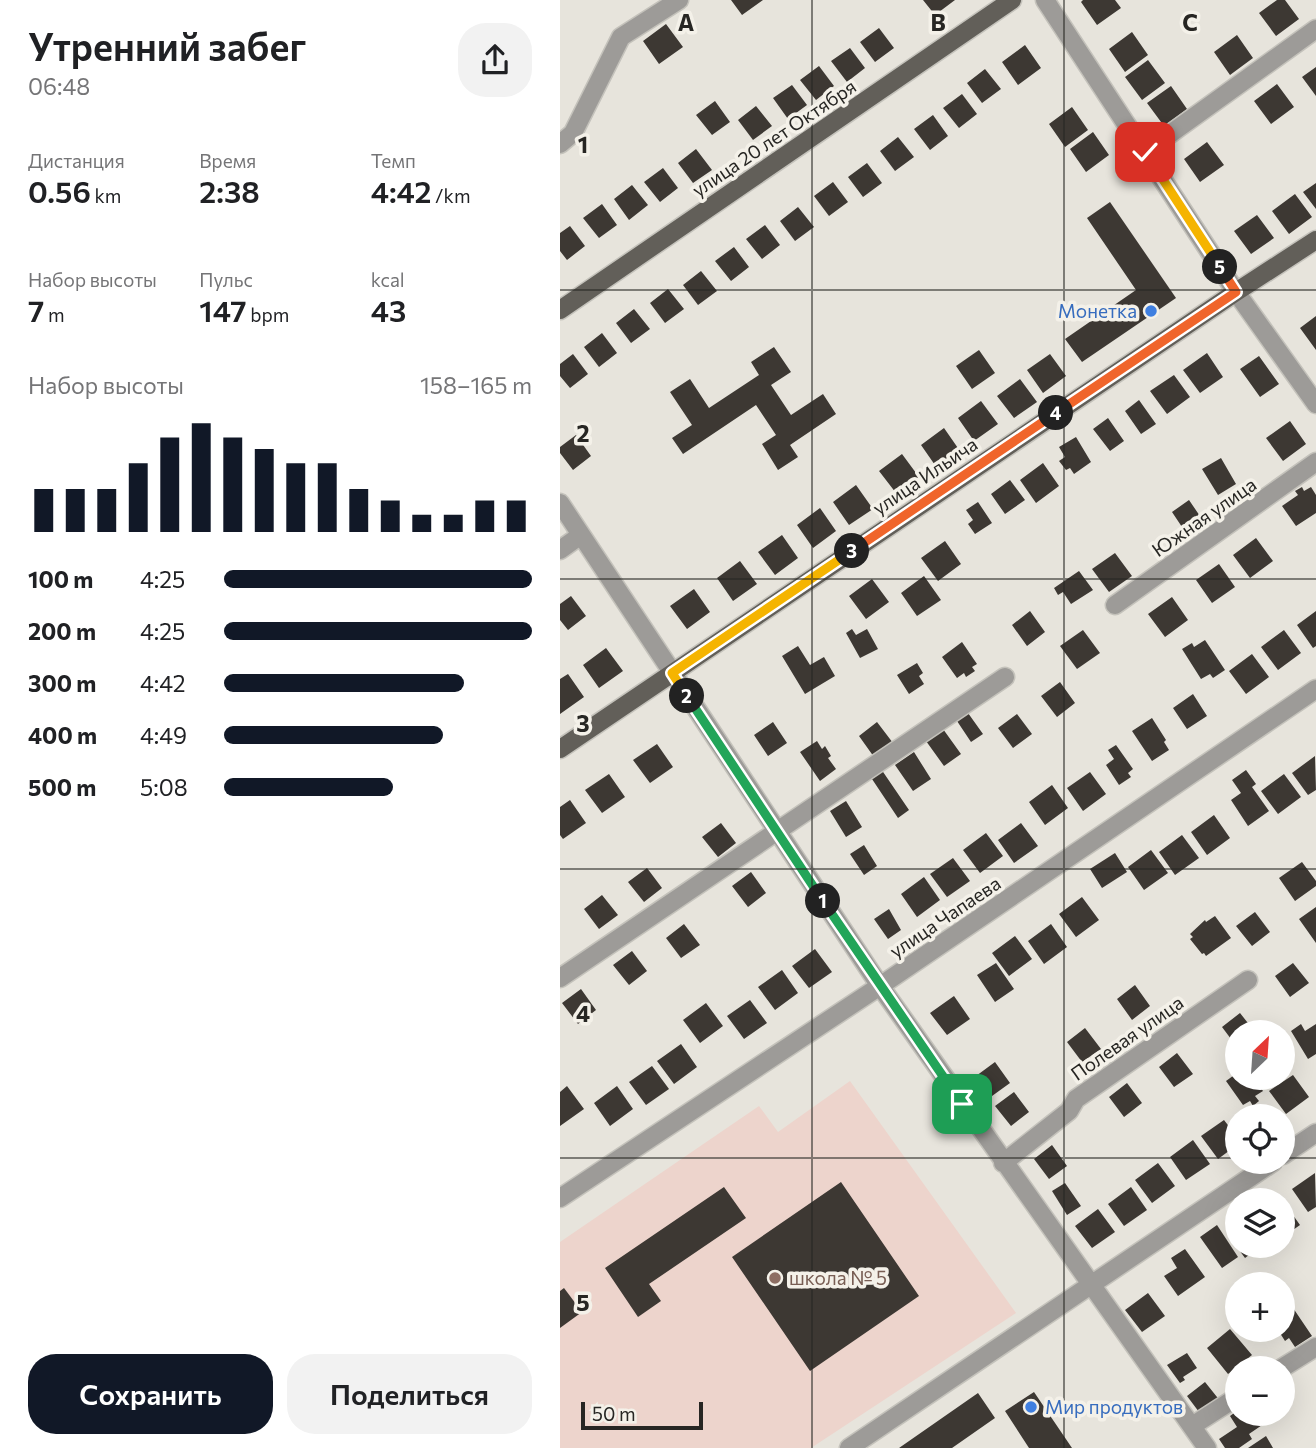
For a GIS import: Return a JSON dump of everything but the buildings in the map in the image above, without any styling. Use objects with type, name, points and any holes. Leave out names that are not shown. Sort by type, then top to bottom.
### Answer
[{"type":"main road","name":"улица 20 лет Октября","points":[[560,310],[1012,0]]},
{"type":"main road","name":"улица Ильича","points":[[560,749],[1316,240]]},
{"type":"street","points":[[560,144],[573,133],[621,37],[679,0]]},
{"type":"street","points":[[1045,0],[1236,292],[1316,404]]},
{"type":"street","points":[[1145,152],[1316,29]]},
{"type":"street","name":"Южная улица","points":[[1115,605],[1316,462]]},
{"type":"street","points":[[560,503],[880,986],[1207,1448]]},
{"type":"street","points":[[560,550],[581,535]]},
{"type":"street","points":[[560,978],[1005,677]]},
{"type":"street","name":"улица Чапаева","points":[[560,1198],[880,986],[1316,689]]},
{"type":"street","name":"Полевая улица","points":[[1003,1163],[1069,1111],[1076,1099],[1248,980]]},
{"type":"street","points":[[1295,1147],[1316,1133]]},
{"type":"street","points":[[849,1448],[1255,1174]]},
{"type":"street","points":[[1295,1360],[1316,1347]]},
{"type":"street","points":[[1192,1426],[1225,1405]]},
{"type":"shaded area","name":"школа № 5","points":[[850,1081],[1016,1313],[811,1448],[560,1448],[560,1242],[759,1106],[778,1132]]},
{"type":"place","name":"Монетка","points":[[1151,311]]},
{"type":"place","name":"школа № 5","points":[[775,1278]]},
{"type":"place","name":"Мир продуктов","points":[[1031,1407]]},
{"type":"route","points":[[962,1104],[880,986],[672,673],[1236,292],[1145,152]]}]
